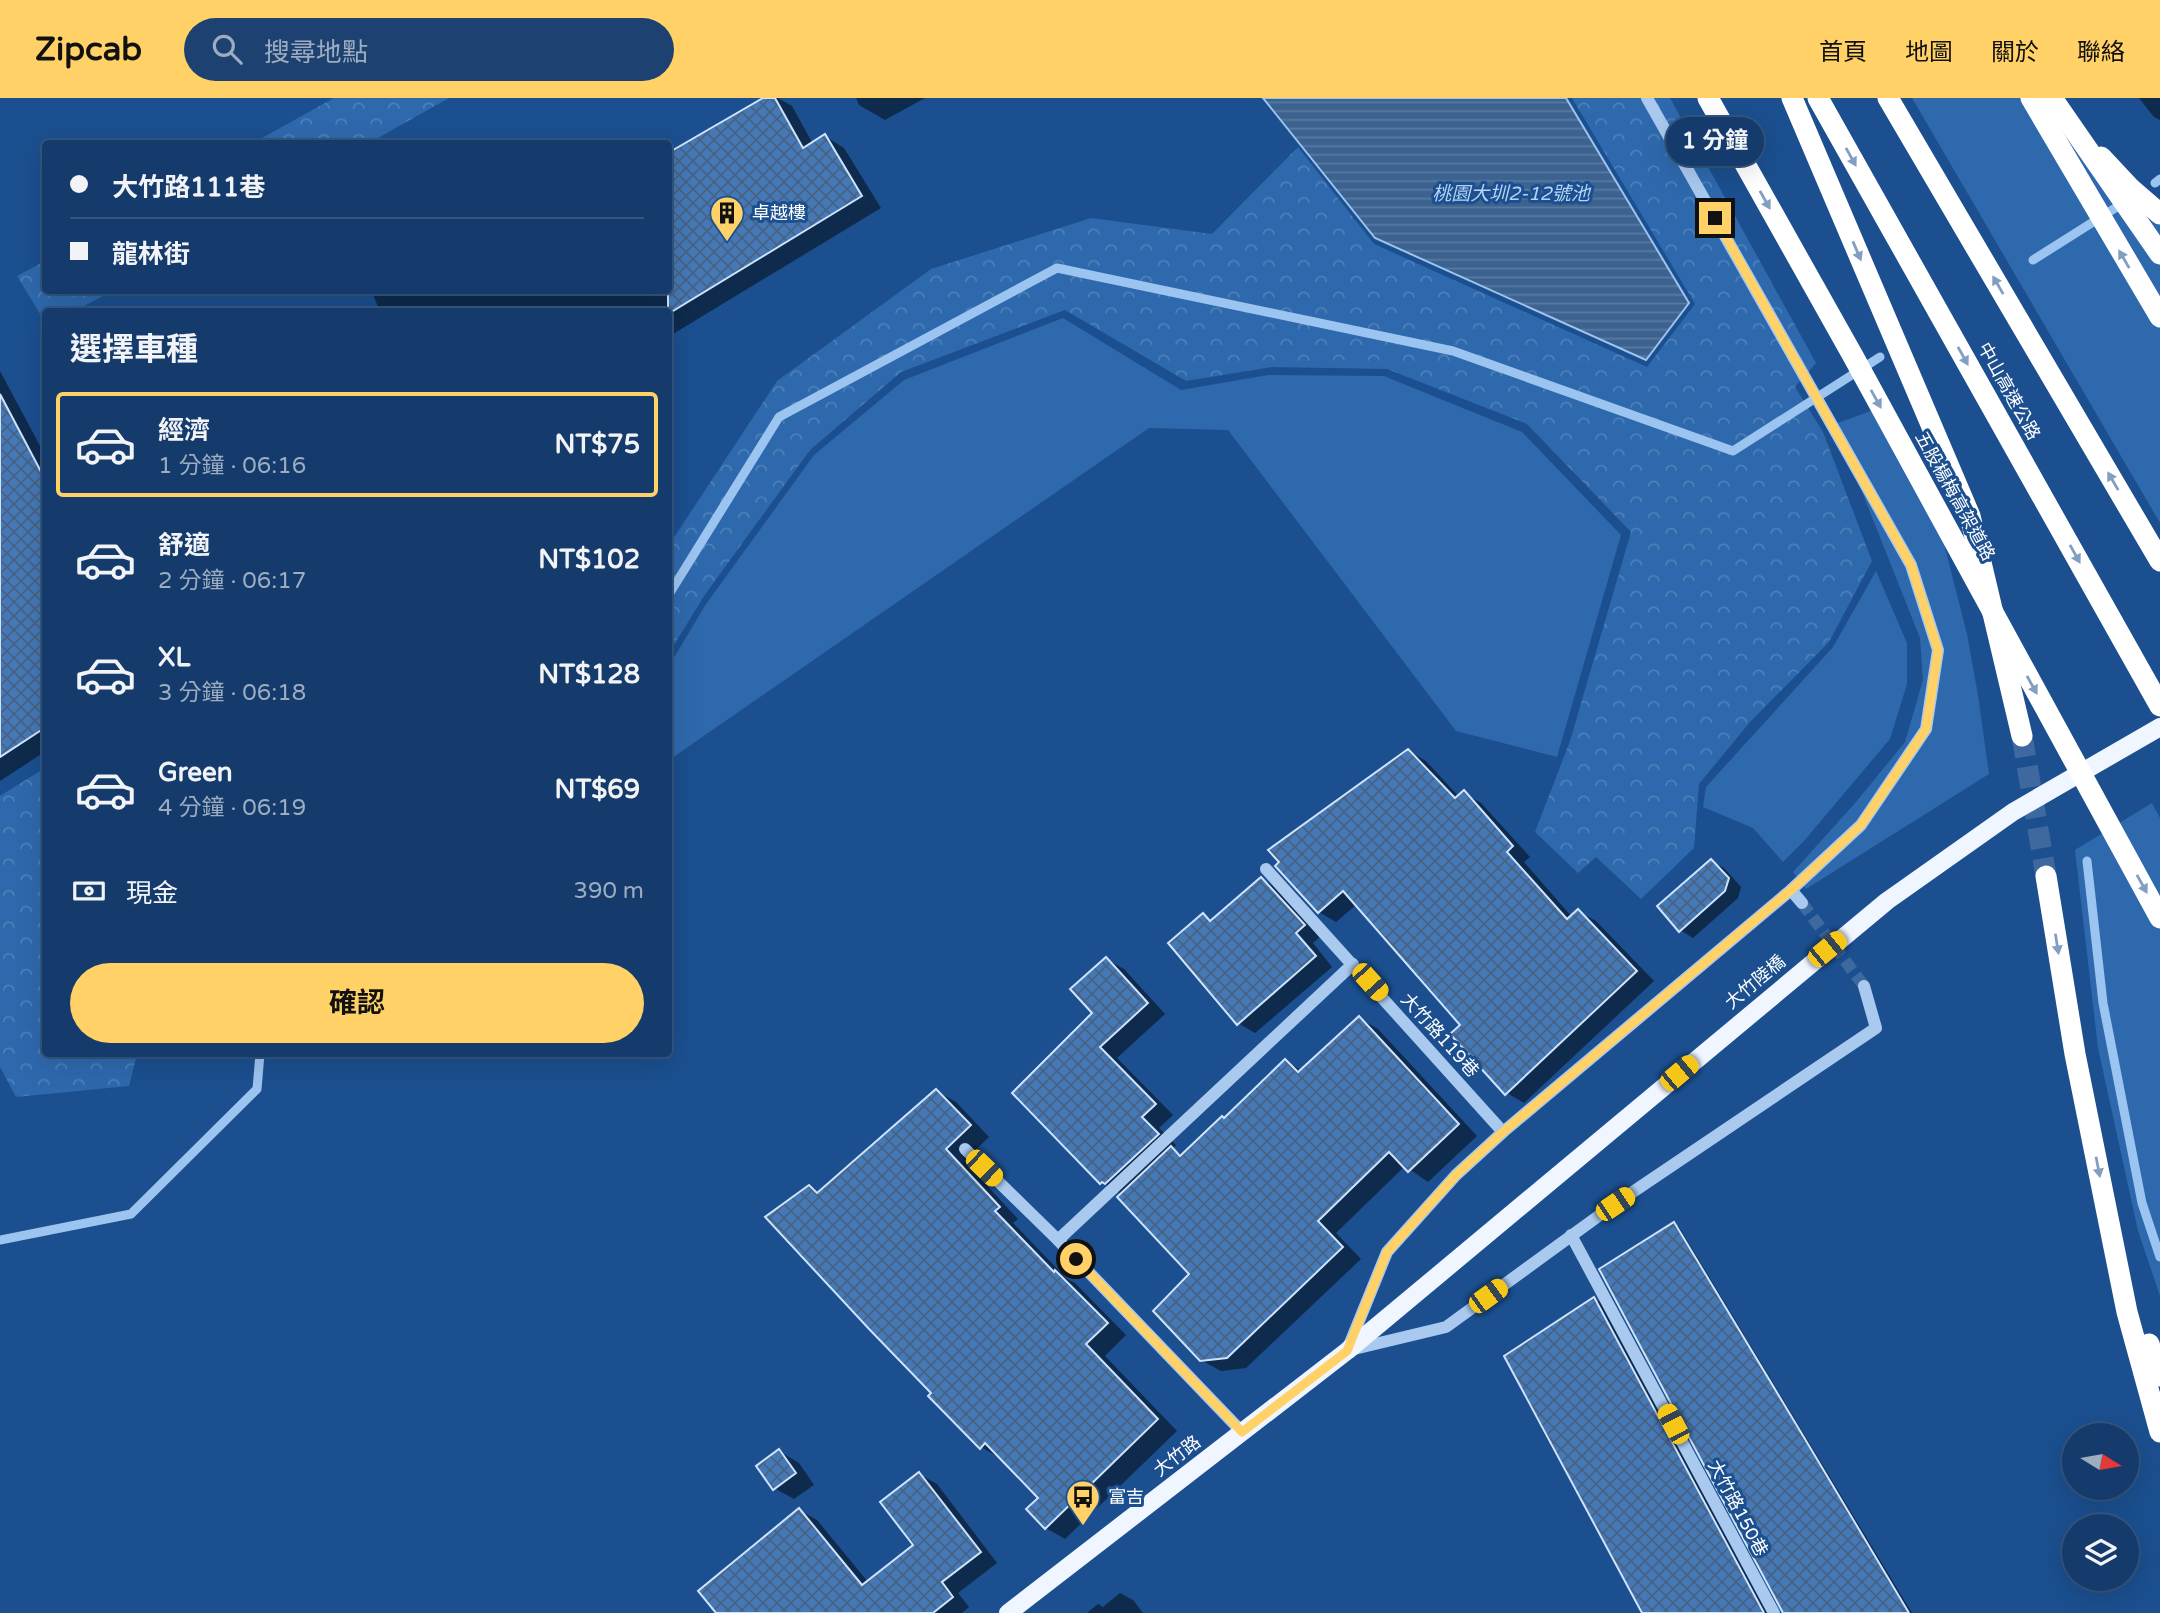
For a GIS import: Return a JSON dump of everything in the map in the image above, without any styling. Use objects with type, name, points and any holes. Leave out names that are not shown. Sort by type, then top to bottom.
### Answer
[{"type":"highway","name":"五股楊梅高架道路","points":[[1708,98],[1853,356],[2160,918]]},
{"type":"highway","points":[[1792,98],[1970,516],[2022,736]]},
{"type":"highway","name":"中山高速公路","points":[[1818,98],[2160,706]]},
{"type":"highway","points":[[1888,98],[2160,561]]},
{"type":"highway","points":[[2031,98],[2160,317]]},
{"type":"highway","points":[[2046,98],[2130,188],[2160,214]]},
{"type":"highway","points":[[2052,98],[2160,254]]},
{"type":"highway","points":[[2046,876],[2075,1054],[2127,1312],[2160,1432]]},
{"type":"highway","points":[[2110,1226],[2160,1376]]},
{"type":"main road","name":"大竹陸橋","points":[[1403,1304],[1887,901],[2012,812],[2160,727]]},
{"type":"main road","name":"大竹路","points":[[1008,1613],[1347,1351],[1403,1304]]},
{"type":"street","points":[[1347,1351],[1387,1252],[1456,1175],[1503,1132],[1791,890],[1861,825],[1926,729],[1938,650],[1911,565],[1647,98]]},
{"type":"street","name":"大竹路119巷","points":[[1266,869],[1503,1132]]},
{"type":"street","points":[[1791,890],[1802,903]]},
{"type":"street","points":[[1058,1240],[1353,964]]},
{"type":"street","points":[[1347,1351],[1446,1327],[1615,1204],[1876,1028],[1864,986]]},
{"type":"street","points":[[965,1149],[1058,1240],[1242,1432]]},
{"type":"street","name":"大竹路150巷","points":[[1571,1236],[1774,1613]]},
{"type":"green space","points":[[334,98],[449,98],[374,140],[258,140]]},
{"type":"green space","points":[[1572,98],[1670,98],[1816,363],[1795,387],[1823,432],[1872,561],[1829,642],[1750,722],[1699,784],[1694,848],[1641,899],[1596,857],[1578,873],[1535,832],[1570,741],[1631,532],[1527,424],[1387,369],[1272,367],[1186,381],[1065,310],[901,372],[810,450],[704,596],[672,648],[672,540],[777,381],[931,269],[1091,218],[1212,234],[1298,147],[1374,244],[1647,367],[1695,304]]},
{"type":"green space","points":[[1912,98],[2034,98],[2160,205],[2160,523]]},
{"type":"green space","points":[[42,263],[42,294],[106,294],[81,308],[42,308],[42,317],[17,276]]},
{"type":"green space","points":[[1063,318],[1181,390],[1268,375],[1384,376],[1522,432],[1621,535],[1557,757],[1456,731],[1228,430],[1149,428],[672,758],[672,661],[706,604],[814,455],[904,380]]},
{"type":"green space","points":[[1890,404],[1925,469],[1967,634],[1989,774],[1806,889],[1793,872],[1905,742],[1923,680],[1920,638],[1835,424]]},
{"type":"green space","points":[[1876,571],[1907,643],[1907,684],[1890,739],[1783,862],[1753,828],[1703,807],[1706,787],[1833,647]]},
{"type":"green space","points":[[42,770],[42,1057],[136,1057],[129,1086],[16,1097],[0,1067],[0,796]]},
{"type":"green space","points":[[2152,803],[2160,818],[2160,1296],[2138,1231],[2098,1048],[2075,850]]},
{"type":"water","name":"桃園大圳2-12號池","points":[[1263,98],[1566,98],[1689,303],[1646,360],[1375,238]]},
{"type":"building","name":"卓越樓","points":[[763,98],[775,98],[803,148],[825,134],[862,196],[672,312],[672,308],[668,308],[668,294],[672,294],[672,151]]},
{"type":"building","points":[[0,394],[42,473],[42,730],[0,757]]},
{"type":"building","points":[[1408,749],[1455,798],[1464,790],[1513,846],[1507,852],[1567,919],[1578,909],[1637,971],[1505,1095],[1450,1034],[1460,1025],[1343,891],[1318,913],[1275,866],[1279,862],[1268,850]]},
{"type":"building","points":[[1711,859],[1729,878],[1725,891],[1679,932],[1657,906]]},
{"type":"building","points":[[1261,877],[1305,925],[1296,933],[1316,956],[1237,1025],[1168,943],[1203,913],[1210,921]]},
{"type":"building","points":[[1106,957],[1148,1003],[1100,1047],[1156,1104],[1142,1117],[1159,1134],[1105,1184],[1100,1184],[1012,1093],[1092,1013],[1070,989]]},
{"type":"building","points":[[1359,1016],[1459,1124],[1408,1172],[1389,1152],[1318,1221],[1343,1247],[1227,1358],[1200,1361],[1153,1311],[1189,1274],[1117,1197],[1171,1146],[1180,1156],[1285,1059],[1298,1072]]},
{"type":"building","points":[[936,1089],[971,1125],[946,1149],[1000,1207],[995,1211],[1108,1323],[1086,1344],[1158,1419],[1045,1529],[1026,1509],[1038,1498],[985,1443],[980,1449],[928,1396],[931,1393],[765,1217],[809,1185],[817,1193]]},
{"type":"building","points":[[1674,1222],[1909,1613],[1783,1613],[1599,1269]]},
{"type":"building","points":[[1594,1297],[1764,1613],[1642,1613],[1504,1356]]},
{"type":"building","points":[[779,1449],[796,1473],[773,1490],[756,1466]]},
{"type":"building","points":[[919,1472],[981,1552],[942,1582],[953,1597],[933,1613],[716,1613],[698,1591],[799,1508],[862,1585],[913,1545],[880,1502]]},
{"type":"waterway","points":[[2155,183],[2160,179]]},
{"type":"waterway","points":[[2033,260],[2120,205]]},
{"type":"waterway","points":[[672,590],[779,417],[1057,268],[1453,351],[1733,451],[1880,357]]},
{"type":"waterway","points":[[2087,861],[2103,1003],[2142,1203],[2160,1257]]},
{"type":"waterway","points":[[0,1240],[131,1214],[257,1089],[260,1057]]},
{"type":"tunnel","points":[[2022,736],[2046,876]]},
{"type":"tunnel","points":[[1802,903],[1864,986]]},
{"type":"place","name":"卓越樓","points":[[727,243]]},
{"type":"place","name":"富吉","points":[[1083,1527]]},
{"type":"route","points":[[1076,1259],[1242,1432],[1347,1351],[1387,1252],[1456,1175],[1503,1132],[1791,890],[1861,825],[1926,729],[1938,650],[1911,565],[1715,218]]}]
